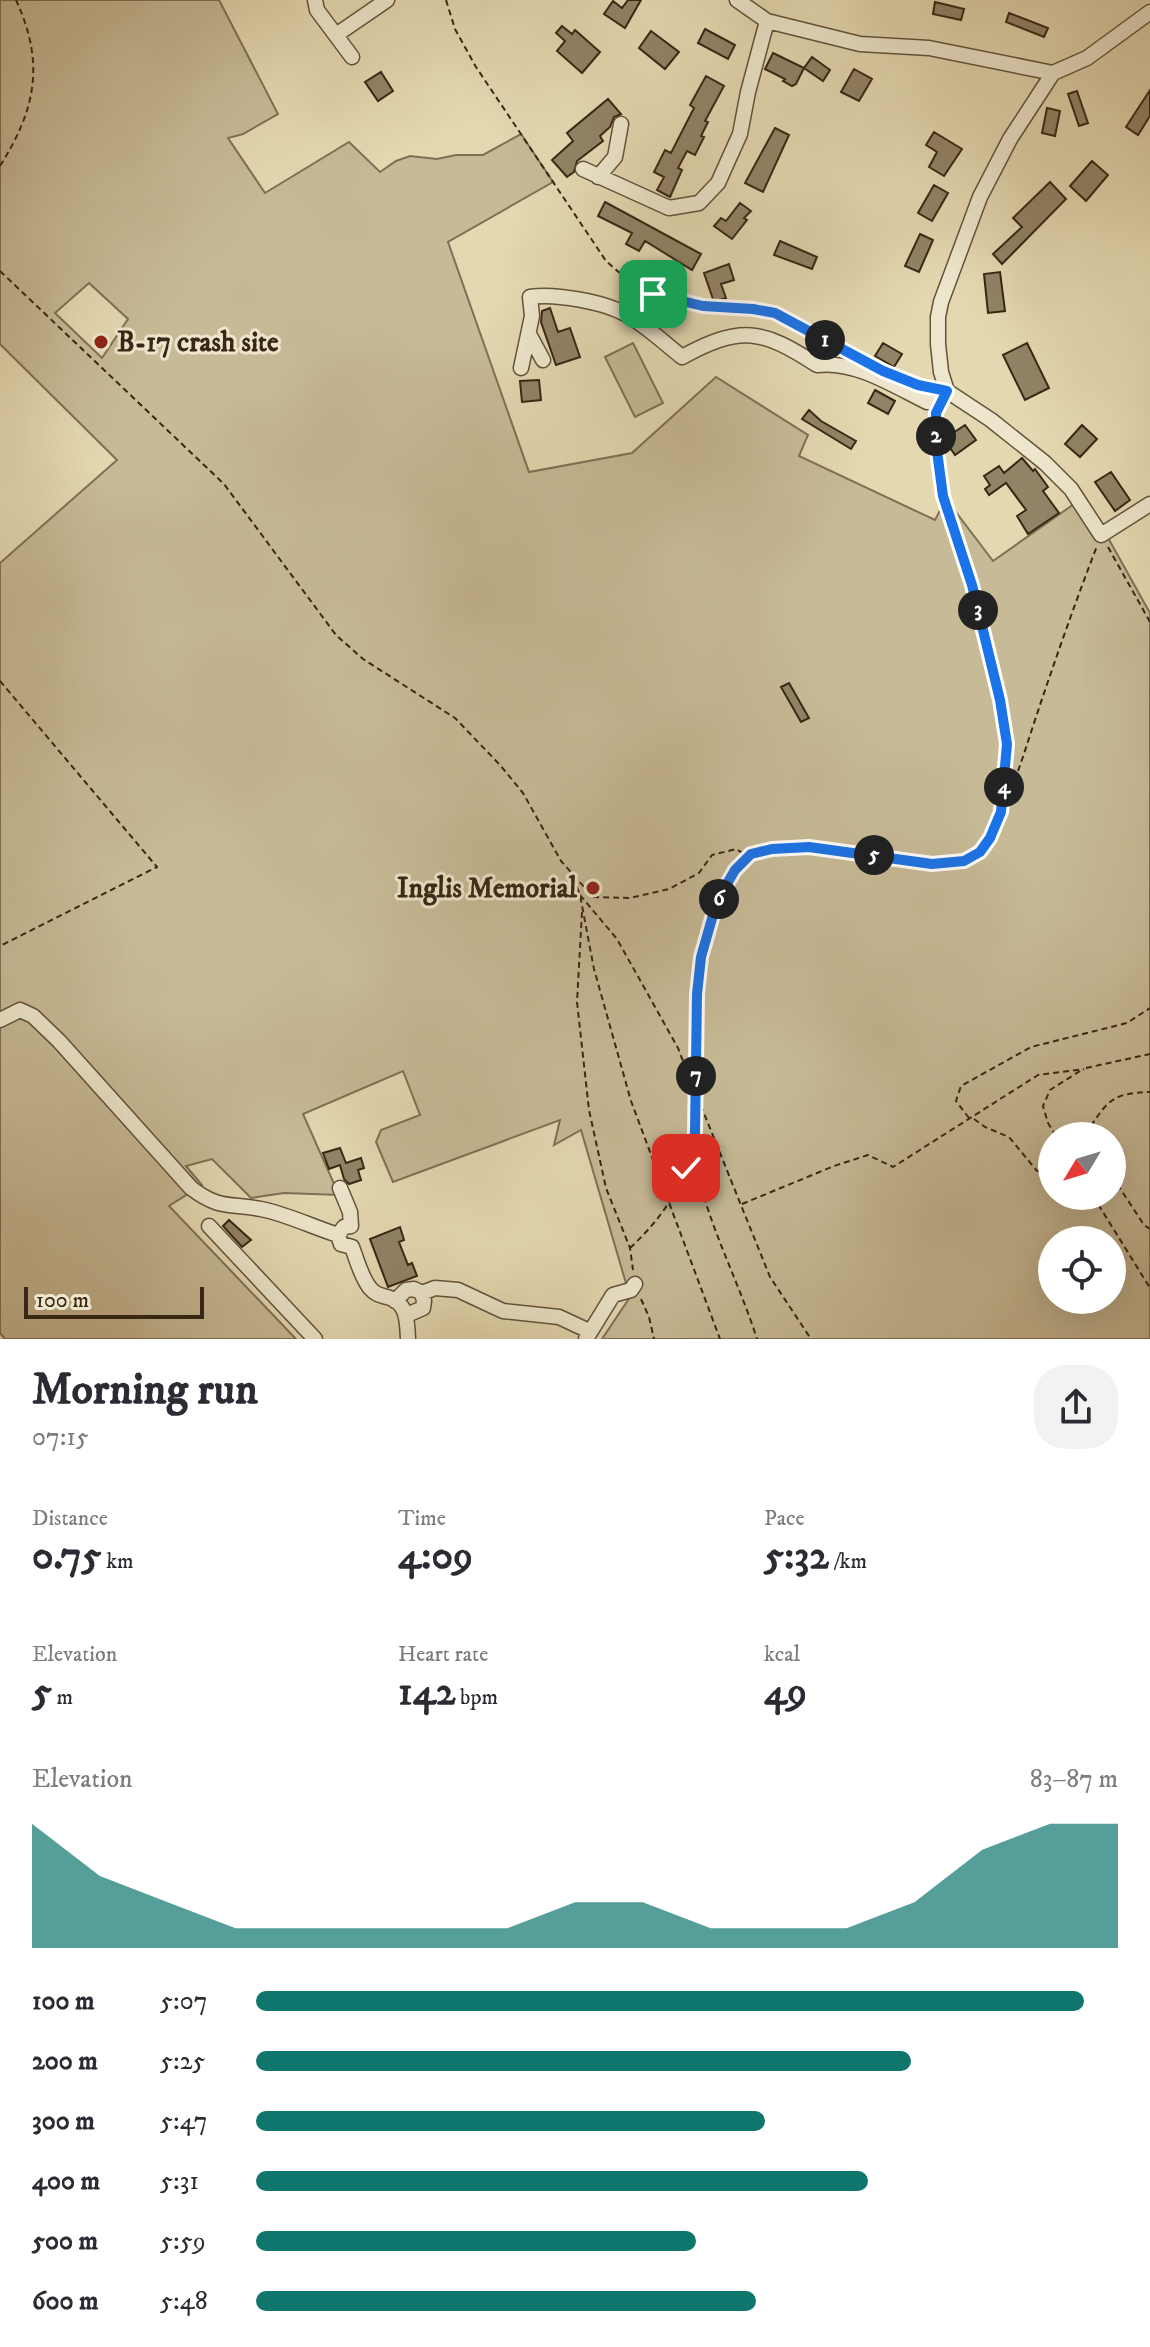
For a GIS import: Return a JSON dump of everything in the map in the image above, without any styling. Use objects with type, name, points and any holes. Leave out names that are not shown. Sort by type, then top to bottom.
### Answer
[{"type":"street","points":[[315,0],[317,10],[352,57]]},
{"type":"street","points":[[336,35],[387,0]]},
{"type":"street","points":[[737,0],[767,21],[860,44],[929,48],[1053,73]]},
{"type":"street","points":[[1148,17],[1087,58],[1053,73],[1010,139],[980,197],[941,302],[938,344],[947,391],[991,420],[1045,463],[1071,489],[1101,535],[1150,504]]},
{"type":"street","points":[[583,169],[669,208],[699,203],[718,183],[740,134],[767,21]]},
{"type":"street","points":[[598,177],[615,157],[621,124]]},
{"type":"street","points":[[521,368],[532,316],[530,297],[547,294],[625,313],[682,357],[735,334],[764,335],[817,365],[835,362],[927,402],[947,391]]},
{"type":"street","points":[[529,334],[543,360]]},
{"type":"street","points":[[0,1020],[20,1010],[33,1016],[191,1188],[205,1198],[215,1204],[262,1209],[338,1235],[344,1247],[352,1247],[359,1236],[351,1226],[344,1227],[338,1235]]},
{"type":"street","points":[[340,1188],[350,1212],[351,1226]]},
{"type":"street","points":[[209,1226],[315,1339]]},
{"type":"street","points":[[352,1247],[370,1288],[378,1295],[391,1297],[407,1315],[408,1339]]},
{"type":"street","points":[[395,1301],[406,1290],[414,1289],[422,1293],[435,1288],[458,1290],[503,1311],[559,1317],[587,1335],[613,1295],[631,1290],[635,1284]]},
{"type":"street","points":[[407,1315],[423,1308],[422,1293]]},
{"type":"path","points":[[0,166],[19,136],[30,100],[35,56],[16,0]]},
{"type":"path","points":[[446,0],[455,29],[476,67],[606,261],[627,281],[653,294],[703,306],[775,313],[856,357]]},
{"type":"path","points":[[0,271],[224,484],[336,635],[363,659],[455,718],[523,793],[580,895],[594,969],[627,1088],[720,1339]]},
{"type":"path","points":[[947,391],[936,413],[937,451],[943,496],[972,585],[1000,700],[1007,744],[1001,812]]},
{"type":"path","points":[[1101,535],[1150,622]]},
{"type":"path","points":[[757,1339],[742,1293],[715,1235],[698,1183],[693,1145],[697,994],[705,936],[717,901],[735,870],[748,856],[772,849],[809,847],[932,864],[964,861],[980,852],[1010,797],[1101,535]]},
{"type":"path","points":[[0,681],[157,867],[0,946]]},
{"type":"path","points":[[572,877],[593,897],[633,898],[669,889],[688,880],[699,873],[712,855],[736,849],[748,856]]},
{"type":"path","points":[[580,895],[617,939],[678,1048],[727,1177],[770,1277],[811,1339]]},
{"type":"path","points":[[580,895],[583,923],[577,1002],[589,1110],[606,1188],[630,1248],[654,1226],[669,1202],[686,1168],[693,1145]]},
{"type":"path","points":[[1038,1171],[1009,1137],[971,1118],[956,1101],[961,1086],[1031,1047],[1127,1023],[1150,1008]]},
{"type":"path","points":[[741,1205],[868,1155],[893,1167],[1038,1075],[1084,1069],[1150,1054]]},
{"type":"path","points":[[1048,1122],[1043,1106],[1050,1090],[1084,1069]]},
{"type":"path","points":[[1094,1122],[1106,1103],[1132,1093],[1150,1092]]},
{"type":"path","points":[[1126,1197],[1150,1229]]},
{"type":"path","points":[[1102,1210],[1150,1288]]},
{"type":"shaded area","points":[[0,0],[219,0],[278,114],[243,134],[228,138],[265,193],[349,142],[380,172],[410,156],[437,159],[483,155],[521,134],[553,182],[448,242],[529,472],[632,453],[716,377],[808,435],[799,456],[935,520],[946,499],[993,561],[1074,504],[1092,509],[1150,613],[1150,1339],[602,1339],[630,1297],[581,1130],[554,1145],[560,1120],[393,1182],[376,1142],[381,1130],[420,1115],[403,1071],[303,1114],[339,1195],[284,1193],[251,1198],[212,1159],[186,1166],[202,1185],[169,1206],[296,1339],[5,1339],[0,1333],[0,563],[117,460],[0,344]],"holes":[[[89,283],[128,319],[102,358],[55,313]]]},
{"type":"shaded area","points":[[633,343],[663,403],[635,417],[605,357]]},
{"type":"building","points":[[628,0],[641,0],[625,28],[604,14],[613,1],[622,8]]},
{"type":"building","points":[[935,2],[964,9],[961,20],[933,14]]},
{"type":"building","points":[[1009,13],[1048,28],[1044,37],[1006,22]]},
{"type":"building","points":[[562,26],[572,34],[575,30],[600,52],[582,73],[557,51],[565,41],[556,33]]},
{"type":"building","points":[[705,29],[735,45],[728,59],[698,43]]},
{"type":"building","points":[[651,31],[679,52],[665,69],[639,48]]},
{"type":"building","points":[[773,53],[804,68],[796,84],[792,86],[765,69]]},
{"type":"building","points":[[812,57],[830,70],[823,81],[804,68]]},
{"type":"building","points":[[854,69],[872,79],[859,101],[841,92]]},
{"type":"building","points":[[381,72],[393,91],[378,101],[365,82]]},
{"type":"building","points":[[706,76],[724,86],[705,121],[708,122],[701,136],[704,137],[695,155],[687,151],[678,168],[682,170],[670,197],[657,190],[664,177],[654,172],[665,150],[671,153],[694,108],[690,105]]},
{"type":"building","points":[[1150,90],[1150,116],[1138,135],[1126,127]]},
{"type":"building","points":[[1077,91],[1088,123],[1079,126],[1068,94]]},
{"type":"building","points":[[608,99],[621,114],[614,117],[610,127],[600,136],[603,141],[577,161],[574,172],[567,177],[552,160],[573,141],[567,133]]},
{"type":"building","points":[[1047,108],[1060,111],[1055,136],[1042,133]]},
{"type":"building","points":[[775,128],[789,135],[763,192],[745,183]]},
{"type":"building","points":[[934,132],[962,149],[944,176],[929,167],[937,152],[926,145]]},
{"type":"building","points":[[1092,161],[1108,175],[1086,201],[1070,186]]},
{"type":"building","points":[[1050,182],[1066,199],[1002,264],[993,254],[1022,227],[1013,218]]},
{"type":"building","points":[[934,185],[948,193],[932,221],[918,213]]},
{"type":"building","points":[[605,202],[701,254],[692,270],[645,241],[639,251],[626,244],[632,233],[598,216]]},
{"type":"building","points":[[740,203],[751,211],[732,239],[714,226],[721,218],[726,221]]},
{"type":"building","points":[[920,234],[933,240],[919,272],[905,266]]},
{"type":"building","points":[[780,241],[817,257],[812,269],[774,255]]},
{"type":"building","points":[[729,264],[734,280],[721,284],[726,298],[714,302],[704,273]]},
{"type":"building","points":[[1000,272],[1005,311],[988,313],[984,274]]},
{"type":"building","points":[[550,308],[558,332],[570,328],[580,357],[556,365],[541,322],[542,311]]},
{"type":"building","points":[[883,343],[902,354],[894,367],[875,356]]},
{"type":"building","points":[[1027,343],[1049,388],[1025,400],[1003,355]]},
{"type":"building","points":[[539,380],[541,400],[522,402],[520,381]]},
{"type":"building","points":[[875,390],[895,401],[888,414],[868,403]]},
{"type":"building","points":[[809,410],[821,421],[856,441],[851,449],[802,419]]},
{"type":"building","points":[[965,425],[976,440],[955,455],[944,439]]},
{"type":"building","points":[[1082,425],[1097,439],[1080,457],[1065,444]]},
{"type":"building","points":[[1022,458],[1048,487],[1043,491],[1059,513],[1028,534],[1017,516],[1026,510],[1006,483],[989,495],[985,489],[990,485],[984,476],[999,466],[1004,473]]},
{"type":"building","points":[[1111,472],[1130,500],[1115,511],[1095,482]]},
{"type":"building","points":[[789,683],[809,718],[801,722],[781,687]]},
{"type":"building","points":[[340,1148],[346,1163],[361,1158],[364,1168],[358,1170],[361,1180],[349,1184],[340,1165],[329,1169],[323,1153]]},
{"type":"building","points":[[229,1220],[251,1240],[242,1247],[223,1226]]},
{"type":"building","points":[[400,1227],[404,1240],[399,1242],[408,1265],[412,1263],[417,1276],[388,1287],[370,1239]]},
{"type":"place","name":"B-17 crash site","points":[[101,342]]},
{"type":"place","name":"Inglis Memorial","points":[[593,888]]},
{"type":"route","points":[[653,294],[703,306],[775,313],[883,371],[918,385],[947,391],[936,413],[943,496],[972,585],[1000,700],[1007,744],[1001,812],[980,852],[964,861],[932,864],[809,847],[772,849],[751,854],[735,870],[717,901],[701,957],[697,994],[695,1133],[686,1168]]}]
